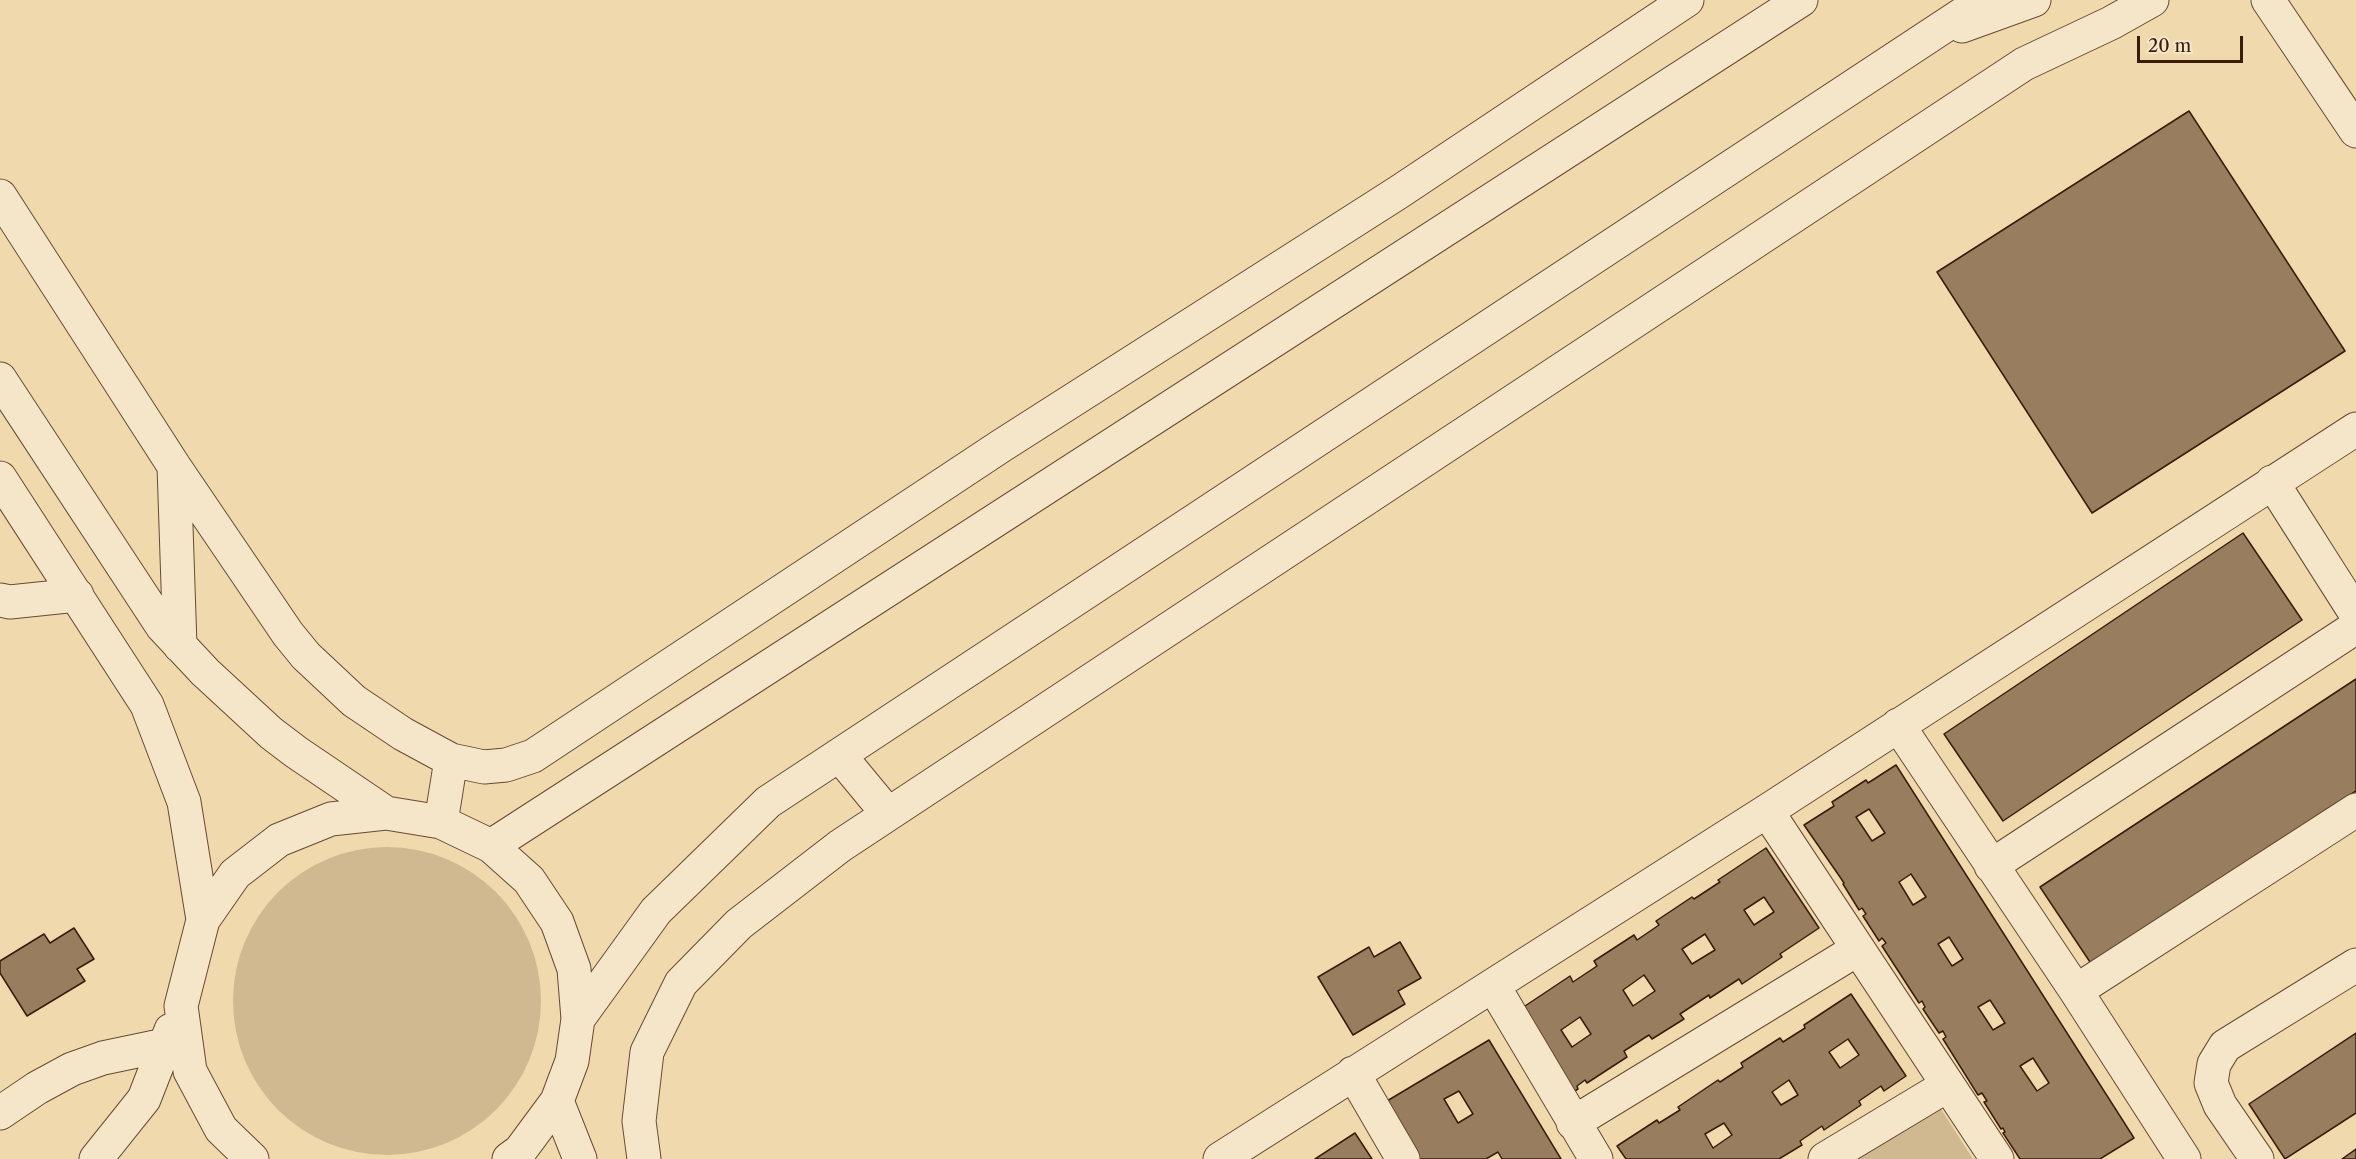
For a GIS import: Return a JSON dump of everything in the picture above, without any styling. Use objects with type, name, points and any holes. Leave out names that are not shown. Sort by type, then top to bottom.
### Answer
[{"type":"street","points":[[0,196],[174,466],[288,634],[306,656],[354,701],[403,734],[451,760],[484,767],[506,765],[533,756],[1001,446],[1399,192],[1687,0]]},
{"type":"street","points":[[491,846],[1801,0]]},
{"type":"street","points":[[578,1019],[656,911],[768,802],[1984,0]]},
{"type":"street","points":[[1923,40],[2034,0]]},
{"type":"street","points":[[644,1159],[639,1121],[647,1052],[681,983],[739,924],[840,846],[2024,64],[2111,23],[2152,0]]},
{"type":"street","points":[[2268,0],[2356,131]]},
{"type":"street","points":[[0,379],[162,626],[205,672],[272,733],[386,813]]},
{"type":"street","points":[[1220,1159],[1353,1073],[1494,987],[2356,429]]},
{"type":"street","points":[[174,466],[180,646]]},
{"type":"street","points":[[0,478],[147,705],[184,802],[203,920]]},
{"type":"street","points":[[2272,482],[2356,614]]},
{"type":"street","points":[[0,600],[10,602],[77,595]]},
{"type":"street","points":[[1990,866],[2356,627]]},
{"type":"street","points":[[1898,725],[1990,866],[2076,991],[2175,1156]]},
{"type":"street","points":[[840,756],[888,814]]},
{"type":"street","points":[[441,822],[451,760]]},
{"type":"street","points":[[2076,991],[2356,810]]},
{"type":"street","points":[[1767,811],[1997,1159]]},
{"type":"street","points":[[96,1159],[144,1099],[181,1006],[203,920],[235,874],[279,840],[331,819],[386,813],[441,822],[491,846],[529,880],[557,922],[574,969],[578,1019],[572,1061],[557,1101],[520,1151],[509,1159]]},
{"type":"street","points":[[1573,1123],[1858,949]]},
{"type":"street","points":[[2257,1159],[2211,1083],[2214,1064],[2225,1046],[2356,965]]},
{"type":"street","points":[[1494,987],[1596,1159]]},
{"type":"street","points":[[181,1006],[190,1071],[221,1129],[252,1159]]},
{"type":"street","points":[[0,1113],[37,1088],[72,1069],[102,1058],[165,1045]]},
{"type":"street","points":[[1353,1073],[1403,1159]]},
{"type":"street","points":[[1825,1159],[1947,1084]]},
{"type":"street","points":[[557,1101],[580,1159]]},
{"type":"shaded area","points":[[372,847],[402,847],[432,853],[460,865],[485,882],[506,903],[523,928],[535,956],[541,986],[541,1016],[530,1060],[515,1087],[496,1110],[473,1129],[446,1144],[402,1155],[372,1155],[342,1149],[314,1137],[289,1120],[268,1099],[251,1074],[239,1046],[233,1016],[233,986],[239,956],[251,928],[268,903],[289,882],[314,865],[342,853]]},
{"type":"shaded area","points":[[1939,1106],[1973,1159],[1855,1159]]},
{"type":"building","points":[[2189,111],[2345,351],[2092,513],[1937,272]]},
{"type":"building","points":[[2243,533],[2302,620],[2003,821],[1944,734]]},
{"type":"building","points":[[2356,679],[2356,791],[2092,965],[2040,887]]},
{"type":"building","points":[[1896,765],[2134,1138],[2100,1159],[2020,1159],[2003,1133],[2005,1132],[2003,1128],[2001,1129],[1984,1102],[1987,1101],[1982,1093],[1978,1095],[1943,1039],[1946,1037],[1943,1031],[1939,1033],[1923,1009],[1925,1007],[1922,1001],[1919,1003],[1882,946],[1886,943],[1882,938],[1879,941],[1863,916],[1866,914],[1862,908],[1859,910],[1844,883],[1804,825],[1834,806],[1832,802],[1866,780],[1868,783]],"holes":[[[1869,809],[1885,833],[1872,841],[1856,817]],[[1911,874],[1926,897],[1913,905],[1899,882]],[[1949,937],[1963,959],[1952,966],[1938,944]],[[1990,1000],[2005,1023],[1993,1030],[1978,1007]],[[2033,1058],[2049,1083],[2037,1091],[2020,1066]]]},
{"type":"building","points":[[1766,848],[1819,928],[1780,954],[1782,957],[1742,984],[1739,979],[1710,998],[1709,995],[1680,1014],[1684,1019],[1652,1039],[1649,1035],[1624,1051],[1627,1057],[1587,1083],[1585,1080],[1577,1086],[1578,1089],[1570,1094],[1516,1012],[1570,976],[1573,982],[1597,966],[1594,961],[1634,935],[1637,940],[1659,925],[1656,921],[1720,882],[1718,880]]},
{"type":"building","points":[[1764,897],[1774,912],[1754,925],[1744,910]]},
{"type":"building","points":[[74,928],[94,959],[77,969],[85,981],[27,1016],[0,973],[0,961],[44,934],[50,943]]},
{"type":"building","points":[[1705,934],[1715,950],[1692,964],[1682,949]]},
{"type":"building","points":[[1400,942],[1421,978],[1398,991],[1405,1004],[1353,1035],[1318,977],[1369,947],[1374,957]]},
{"type":"building","points":[[1644,975],[1655,991],[1633,1006],[1623,990]]},
{"type":"building","points":[[1851,994],[1906,1076],[1884,1091],[1881,1086],[1859,1101],[1861,1105],[1824,1130],[1822,1126],[1800,1141],[1802,1145],[1779,1159],[1626,1159],[1617,1146],[1657,1120],[1659,1123],[1680,1110],[1678,1107],[1718,1080],[1720,1082],[1743,1067],[1741,1063],[1780,1038],[1783,1042],[1805,1028],[1804,1025]],"holes":[[[1848,1039],[1859,1055],[1840,1068],[1829,1052]],[[1789,1080],[1798,1095],[1781,1105],[1772,1092]],[[1724,1123],[1732,1135],[1713,1148],[1705,1134]]]},
{"type":"building","points":[[1580,1017],[1591,1034],[1572,1047],[1561,1030]]},
{"type":"building","points":[[2356,1033],[2356,1113],[2285,1159],[2249,1104]]},
{"type":"building","points":[[1489,1040],[1561,1159],[1502,1159],[1498,1152],[1486,1159],[1415,1159],[1382,1104]],"holes":[[[1459,1091],[1473,1114],[1458,1123],[1444,1099]]]},
{"type":"building","points":[[1355,1133],[1372,1159],[1315,1159]]},
{"type":"building","points":[[2356,1149],[2356,1159],[2342,1159]]}]
